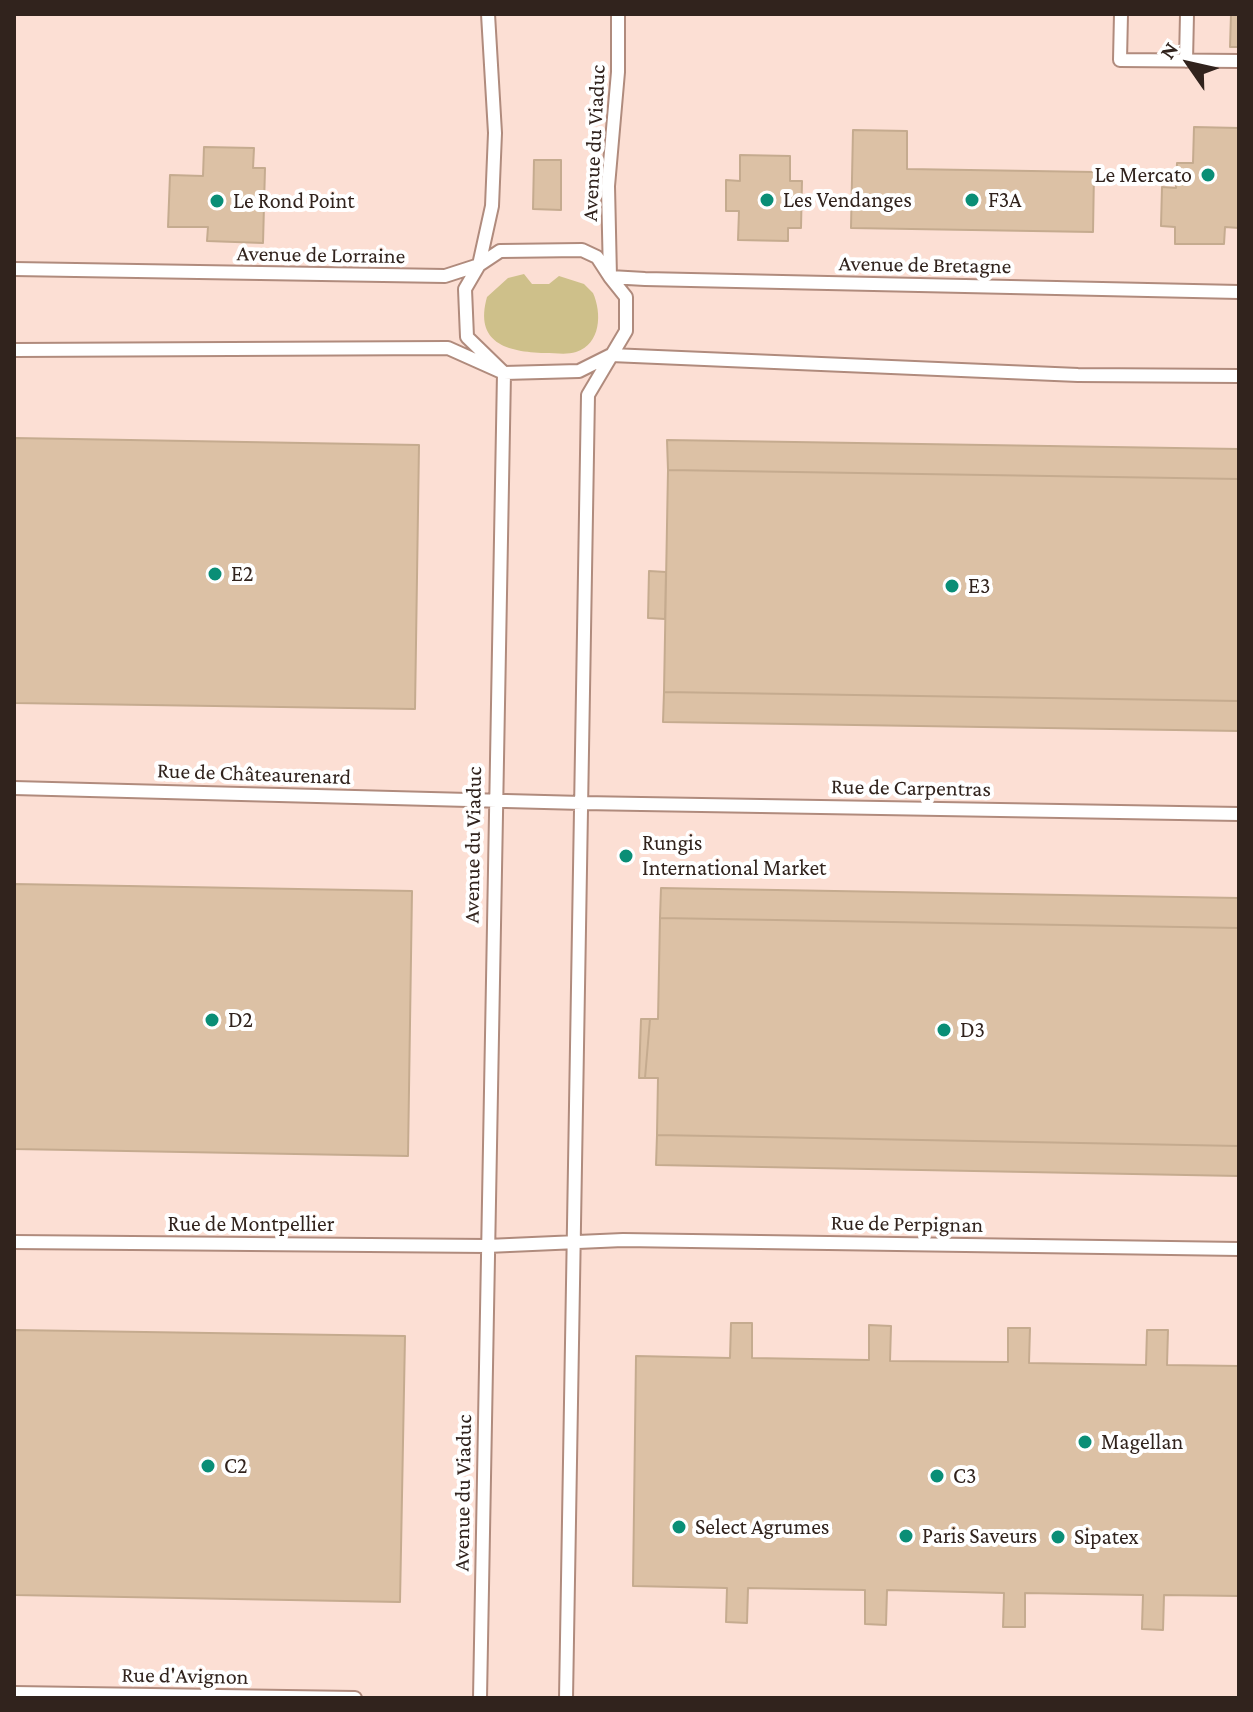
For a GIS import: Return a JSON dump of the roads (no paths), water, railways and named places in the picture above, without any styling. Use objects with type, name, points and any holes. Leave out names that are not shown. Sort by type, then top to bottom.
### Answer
[{"type":"lane","points":[[488,14],[495,133],[492,206],[479,265],[465,289],[467,337],[504,373]]},
{"type":"lane","name":"Avenue du Viaduc","points":[[566,1698],[588,395],[626,331],[626,297],[610,277],[608,186],[618,72],[618,14]]},
{"type":"lane","points":[[1121,14],[1120,60],[1239,61]]},
{"type":"lane","points":[[1186,61],[1187,14]]},
{"type":"lane","name":"Avenue de Lorraine","points":[[14,269],[445,276],[479,265],[500,251],[582,250],[597,257],[610,277]]},
{"type":"lane","name":"Avenue de Bretagne","points":[[610,277],[1239,292]]},
{"type":"lane","points":[[14,350],[448,348],[504,373],[579,371],[611,355],[1078,375],[1239,376]]},
{"type":"lane","name":"Avenue du Viaduc","points":[[480,1698],[504,373]]},
{"type":"lane","name":"Rue de Châteaurenard","points":[[14,788],[582,803]]},
{"type":"lane","name":"Rue de Carpentras","points":[[582,803],[1239,814]]},
{"type":"lane","name":"Rue de Perpignan","points":[[487,1246],[574,1241],[1239,1249]]},
{"type":"lane","name":"Rue de Montpellier","points":[[14,1242],[487,1246]]},
{"type":"lane","name":"Rue d'Avignon","points":[[14,1693],[355,1698]]},
{"type":"place","name":"Le Mercato","points":[[1208,175]]},
{"type":"place","name":"Les Vendanges","points":[[767,200]]},
{"type":"place","name":"F3A","points":[[972,200]]},
{"type":"place","name":"Le Rond Point","points":[[217,201]]},
{"type":"place","name":"E2","points":[[215,574]]},
{"type":"place","name":"E3","points":[[952,586]]},
{"type":"place","name":"Rungis International Market","points":[[626,856]]},
{"type":"place","name":"D2","points":[[212,1020]]},
{"type":"place","name":"D3","points":[[944,1030]]},
{"type":"place","name":"Magellan","points":[[1085,1442]]},
{"type":"place","name":"C2","points":[[208,1466]]},
{"type":"place","name":"C3","points":[[937,1476]]},
{"type":"place","name":"Select Agrumes","points":[[679,1527]]},
{"type":"place","name":"Paris Saveurs","points":[[906,1536]]},
{"type":"place","name":"Sipatex","points":[[1058,1537]]}]
